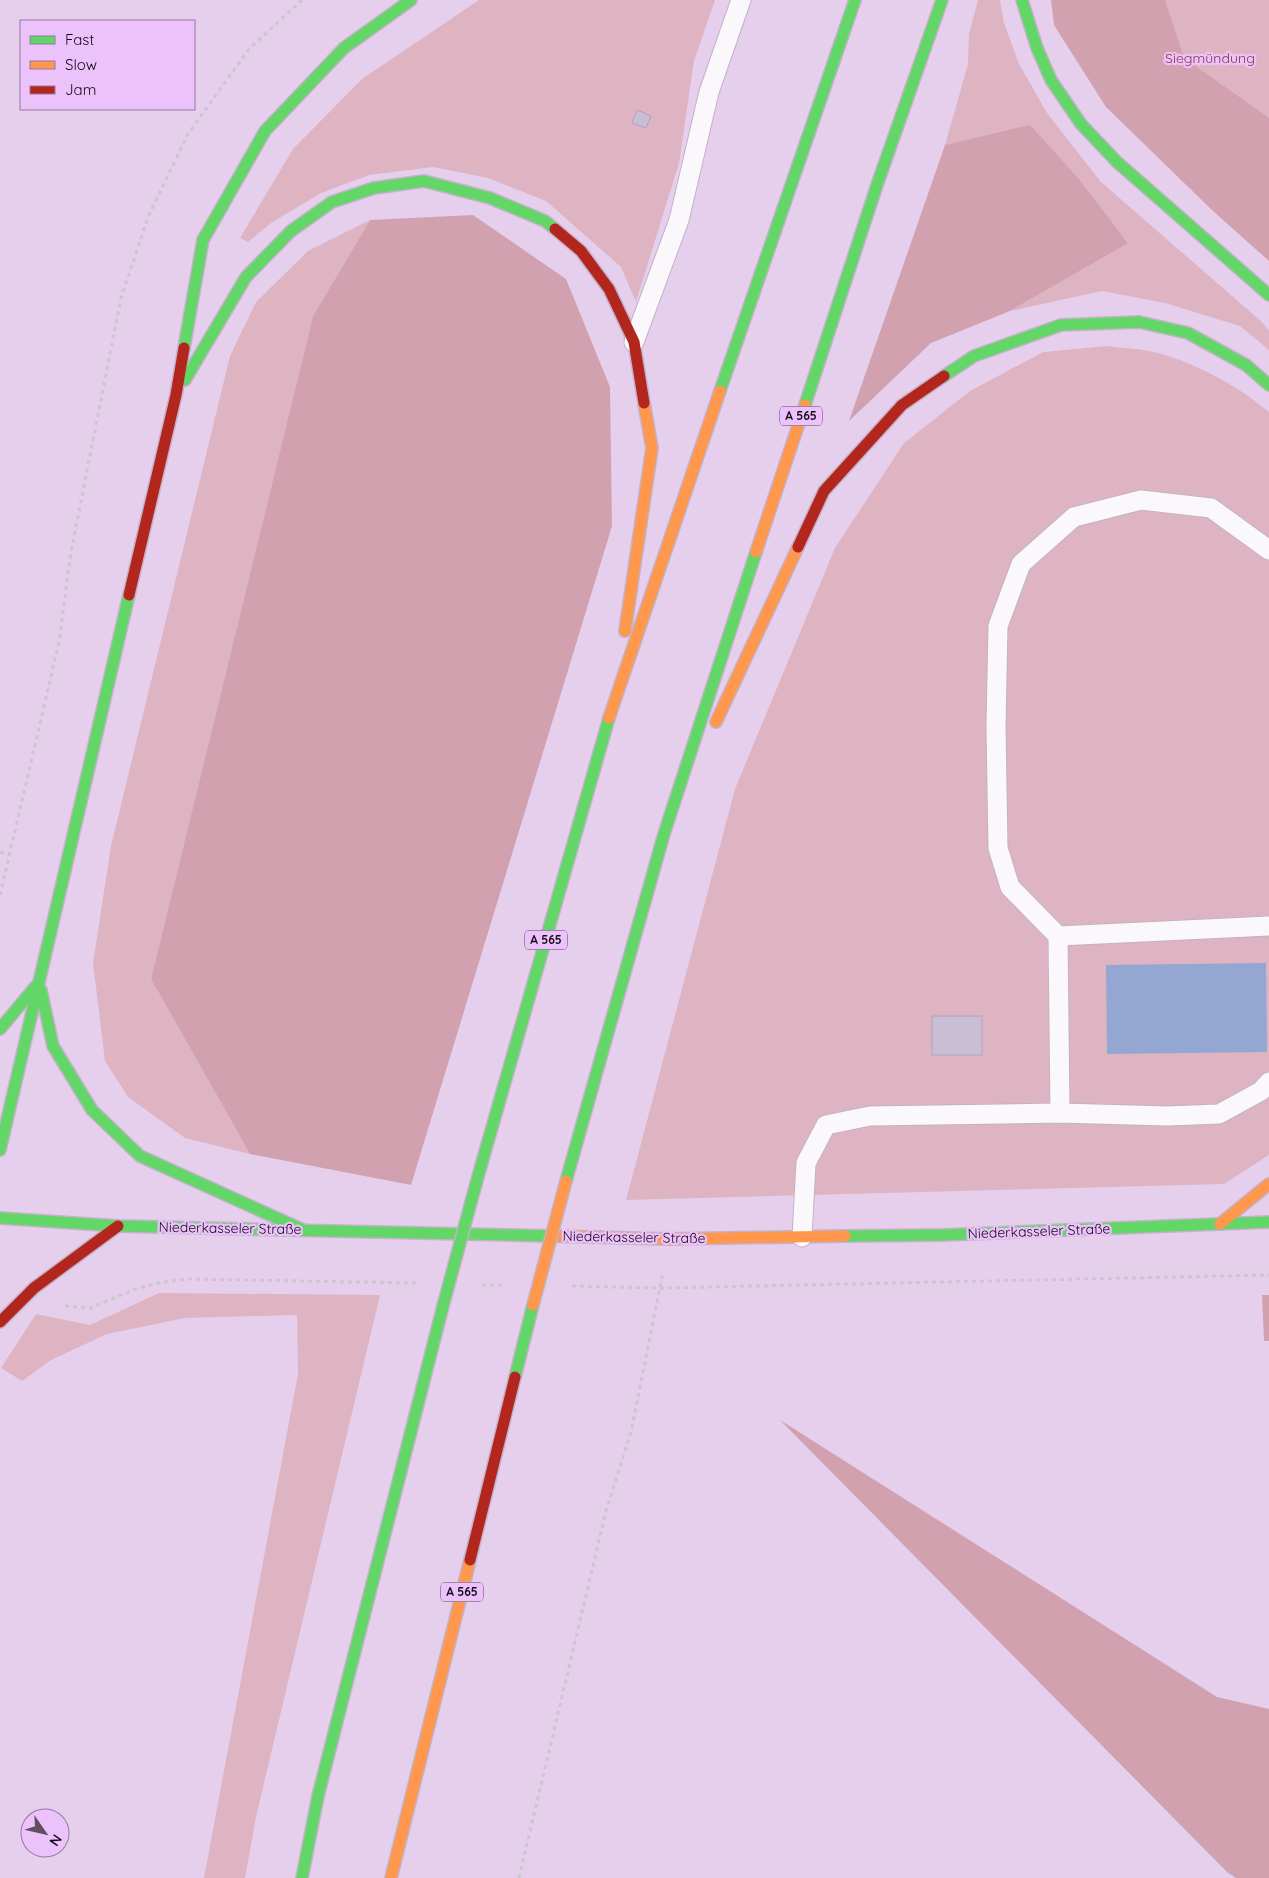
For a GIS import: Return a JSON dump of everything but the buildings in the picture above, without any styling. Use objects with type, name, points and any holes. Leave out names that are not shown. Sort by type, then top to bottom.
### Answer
[{"type":"main road","points":[[0,1150],[176,395],[203,240],[265,131],[344,48],[411,0]]},
{"type":"main road","name":"A 565","points":[[302,1878],[318,1796],[443,1306],[614,699],[855,0]]},
{"type":"main road","name":"A 565","points":[[391,1878],[532,1305],[664,834],[877,185],[942,0]]},
{"type":"main road","points":[[1022,0],[1039,55],[1064,101],[1086,130],[1110,157],[1231,259],[1269,295]]},
{"type":"main road","points":[[176,395],[246,278],[291,231],[332,202],[374,188],[424,181],[490,198],[545,221],[580,252],[609,289],[634,342],[652,448],[614,699]]},
{"type":"main road","points":[[664,834],[824,491],[902,405],[974,356],[1061,325],[1139,322],[1188,333],[1246,365],[1269,385]]},
{"type":"main road","points":[[0,1030],[40,981]]},
{"type":"main road","points":[[40,981],[53,1046],[92,1110],[112,1130],[140,1156],[301,1229]]},
{"type":"main road","points":[[1220,1224],[1269,1184]]},
{"type":"main road","name":"Niederkasseler Straße","points":[[0,1218],[118,1226],[668,1239],[944,1235],[1269,1222]]},
{"type":"main road","points":[[0,1322],[34,1288],[118,1226]]},
{"type":"lane","points":[[634,342],[679,220],[708,92],[741,0]]},
{"type":"lane","points":[[1060,1113],[1058,936],[1010,887],[998,848],[996,726],[998,626],[1021,564],[1074,517],[1141,500],[1211,508],[1269,550]]},
{"type":"lane","points":[[1058,936],[1269,926]]},
{"type":"lane","points":[[802,1237],[806,1163],[826,1125],[870,1116],[1060,1113],[1167,1116],[1219,1114],[1261,1090],[1269,1082]]},
{"type":"path","points":[[0,895],[11,855],[59,642],[71,552],[121,298],[148,217],[193,126],[249,49],[302,0]]},
{"type":"path","points":[[0,852],[11,855]]},
{"type":"path","points":[[519,1878],[606,1512],[631,1432],[668,1239]]},
{"type":"path","points":[[562,1286],[660,1288],[1269,1275]]},
{"type":"path","points":[[34,1288],[53,1306],[90,1308],[138,1288],[188,1279],[424,1284]]},
{"type":"path","points":[[473,1284],[513,1285]]},
{"type":"green space","points":[[479,0],[715,0],[694,61],[679,163],[636,302],[621,267],[546,201],[488,178],[433,167],[369,175],[321,193],[271,223],[248,242],[240,238],[293,149],[362,79]]},
{"type":"green space","points":[[978,0],[1000,0],[1004,23],[1019,64],[1047,113],[1101,182],[1262,322],[1269,331],[1269,350],[1240,326],[1165,303],[1102,291],[1010,311],[1128,242],[1030,126],[945,145],[968,64],[969,34]]},
{"type":"green space","name":"Siegmündung","points":[[1098,0],[1269,0],[1269,202]]},
{"type":"green space","points":[[370,220],[313,316],[151,979],[250,1154],[185,1138],[128,1097],[105,1061],[93,963],[111,846],[230,356],[256,302],[308,251]]},
{"type":"green space","points":[[1107,346],[1149,351],[1197,367],[1243,392],[1269,412],[1269,1155],[1224,1184],[626,1200],[735,789],[835,548],[904,443],[970,391],[1043,352]]},
{"type":"green space","points":[[159,1293],[380,1295],[256,1817],[245,1878],[204,1878],[298,1374],[297,1315],[185,1318],[107,1334],[51,1360],[22,1381],[1,1368],[36,1314],[90,1325]]},
{"type":"shaded area","points":[[1051,0],[1165,0],[1184,58],[1269,118],[1269,261],[1213,211],[1106,107],[1054,25]]},
{"type":"shaded area","points":[[1030,125],[1078,178],[1128,243],[1010,311],[931,343],[849,421],[945,145]]},
{"type":"shaded area","points":[[473,215],[566,279],[610,387],[612,526],[411,1185],[250,1154],[151,979],[313,316],[370,220]]},
{"type":"shaded area","points":[[1262,1295],[1269,1295],[1269,1341],[1264,1341]]},
{"type":"shaded area","points":[[780,1420],[1217,1697],[1269,1709],[1269,1878],[1236,1878],[1227,1872]]},
{"type":"water","points":[[1266,963],[1267,1052],[1107,1054],[1106,965]]},
{"type":"traffic: fast","points":[[184,348],[203,240],[265,131],[344,48],[411,0]]},
{"type":"traffic: fast","points":[[720,391],[855,0]]},
{"type":"traffic: fast","points":[[805,405],[877,185],[942,0]]},
{"type":"traffic: fast","points":[[1022,0],[1037,48],[1051,80],[1081,124],[1117,162],[1269,295]]},
{"type":"traffic: fast","points":[[185,380],[246,277],[291,231],[332,202],[374,188],[424,181],[490,198],[545,221],[555,229]]},
{"type":"traffic: fast","points":[[944,376],[974,356],[1061,325],[1139,322],[1188,333],[1246,365],[1269,385]]},
{"type":"traffic: fast","points":[[566,1181],[664,834],[756,552]]},
{"type":"traffic: fast","points":[[0,1150],[129,595]]},
{"type":"traffic: fast","points":[[477,1180],[609,718]]},
{"type":"traffic: fast","points":[[0,1029],[36,986]]},
{"type":"traffic: fast","points":[[41,990],[53,1046],[92,1110],[140,1156],[301,1229]]},
{"type":"traffic: fast","points":[[443,1306],[477,1180]]},
{"type":"traffic: fast","points":[[0,1218],[118,1226],[551,1236]]},
{"type":"traffic: fast","points":[[845,1236],[943,1235],[1269,1222]]},
{"type":"traffic: fast","points":[[515,1377],[533,1305]]},
{"type":"traffic: fast","points":[[302,1878],[318,1796],[443,1306]]},
{"type":"traffic: slow","points":[[609,718],[720,391]]},
{"type":"traffic: slow","points":[[625,631],[652,448],[644,403]]},
{"type":"traffic: slow","points":[[756,552],[805,405]]},
{"type":"traffic: slow","points":[[716,722],[798,547]]},
{"type":"traffic: slow","points":[[533,1305],[566,1181]]},
{"type":"traffic: slow","points":[[1220,1224],[1269,1184]]},
{"type":"traffic: slow","points":[[551,1236],[668,1239],[845,1236]]},
{"type":"traffic: slow","points":[[391,1878],[470,1560]]},
{"type":"traffic: jam","points":[[555,229],[581,251],[609,289],[634,342],[644,403]]},
{"type":"traffic: jam","points":[[129,595],[176,395],[184,348]]},
{"type":"traffic: jam","points":[[798,547],[824,491],[902,405],[944,376]]},
{"type":"traffic: jam","points":[[0,1322],[34,1288],[118,1226]]},
{"type":"traffic: jam","points":[[470,1560],[515,1377]]}]
